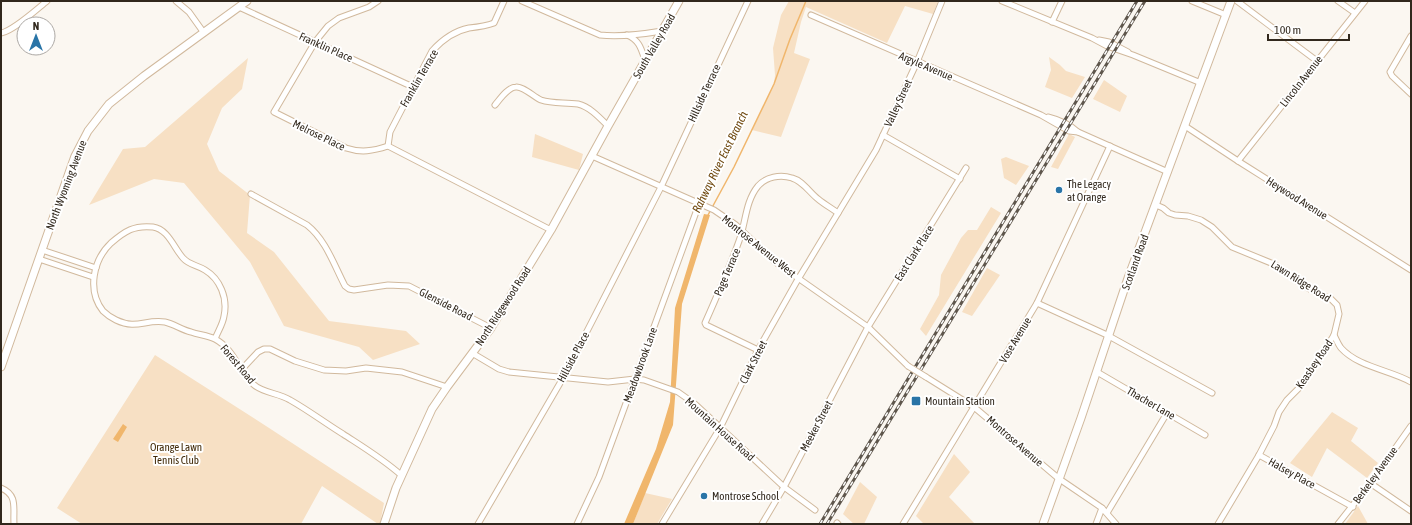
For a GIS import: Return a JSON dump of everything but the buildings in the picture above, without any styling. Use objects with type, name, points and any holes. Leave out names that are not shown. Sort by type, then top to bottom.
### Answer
[{"type":"main road","name":"North Wyoming Avenue","points":[[1,367],[76,156],[88,131],[109,104],[144,76],[247,1]]},
{"type":"main road","name":"South Valley Road","points":[[628,90],[680,1]]},
{"type":"main road","name":"Scotland Road","points":[[1043,524],[1156,205],[1231,1]]},
{"type":"main road","name":"North Ridgewood Road","points":[[384,524],[401,475],[432,409],[446,387],[491,328],[551,230],[628,90]]},
{"type":"street","points":[[1,32],[6,32],[47,1]]},
{"type":"street","points":[[176,1],[189,12],[204,33]]},
{"type":"street","name":"Melrose Place","points":[[378,1],[369,7],[344,16],[333,22],[316,42],[274,112],[346,148],[357,151],[371,151],[388,146]]},
{"type":"street","name":"Franklin Terrace","points":[[388,146],[390,132],[432,51],[451,35],[467,28],[487,26],[494,23],[504,1]]},
{"type":"street","points":[[522,1],[600,35],[611,36],[624,34],[647,34],[662,31]]},
{"type":"street","name":"Hillside Terrace","points":[[661,186],[748,1]]},
{"type":"street","name":"Valley Street","points":[[845,201],[883,135],[917,62],[942,1]]},
{"type":"street","points":[[1002,1],[1092,38],[1109,42],[1121,47],[1133,55],[1201,83]]},
{"type":"street","points":[[1052,22],[1062,1]]},
{"type":"street","points":[[1192,1],[1226,15]]},
{"type":"street","points":[[1237,1],[1317,61]]},
{"type":"street","points":[[1338,1],[1355,13]]},
{"type":"street","name":"Lincoln Avenue","points":[[1238,161],[1364,1]]},
{"type":"street","name":"Franklin Place","points":[[239,7],[413,86]]},
{"type":"street","name":"Argyle Avenue","points":[[811,15],[1041,116],[1061,121],[1071,126],[1078,132],[1168,172]]},
{"type":"street","points":[[624,34],[634,38],[641,47],[645,60]]},
{"type":"street","points":[[1411,36],[1390,72],[1392,76],[1411,94]]},
{"type":"street","points":[[495,105],[509,90],[516,86],[539,99],[550,102],[579,104],[591,110],[608,126]]},
{"type":"street","name":"Heywood Avenue","points":[[1185,126],[1411,270]]},
{"type":"street","points":[[883,135],[960,178]]},
{"type":"street","points":[[388,146],[551,230]]},
{"type":"street","name":"Vose Avenue","points":[[903,524],[1037,304],[1110,146]]},
{"type":"street","name":"Montrose Avenue West","points":[[592,156],[714,210],[742,231],[775,262],[868,327],[908,366]]},
{"type":"street","name":"East Clark Place","points":[[868,327],[966,168]]},
{"type":"street","name":"Page Terrace","points":[[758,350],[705,324],[740,241],[745,217],[754,192],[759,185],[773,177],[791,177],[799,181],[817,198],[838,213]]},
{"type":"street","name":"Hillside Place","points":[[478,524],[563,378],[661,186]]},
{"type":"street","name":"Glenside Road","points":[[251,194],[308,224],[323,242],[345,286],[349,289],[354,290],[388,286],[409,286],[491,328]]},
{"type":"street","name":"Clark Street","points":[[662,524],[720,428],[758,350],[845,201]]},
{"type":"street","name":"Meadowbrook Lane","points":[[577,524],[595,487],[698,204]]},
{"type":"street","name":"Lawn Ridge Road","points":[[1156,205],[1175,216],[1188,216],[1201,220],[1212,227],[1232,247],[1276,264],[1304,286],[1331,299],[1337,305],[1338,314],[1334,335]]},
{"type":"street","points":[[39,259],[93,277],[102,254],[109,245],[130,229],[155,227],[163,232],[182,257],[190,264],[206,271],[214,278],[221,288],[225,296],[225,315],[215,339]]},
{"type":"street","points":[[42,250],[96,268]]},
{"type":"street","name":"Forest Road","points":[[93,277],[96,300],[104,311],[111,317],[123,323],[132,325],[164,322],[189,332],[215,339],[225,346],[253,384],[260,389],[289,400],[380,458],[401,475]]},
{"type":"street","points":[[1037,304],[1109,336],[1212,393]]},
{"type":"street","name":"Meeker Street","points":[[762,524],[784,487],[868,327]]},
{"type":"street","points":[[1334,335],[1342,349],[1358,360],[1370,366],[1401,376],[1411,382]]},
{"type":"street","name":"Keasbey Road","points":[[1259,455],[1274,426],[1279,412],[1287,400],[1305,381],[1334,335]]},
{"type":"street","points":[[242,369],[258,352],[264,349],[270,349],[295,361],[324,370],[346,371],[366,368],[402,372],[446,387]]},
{"type":"street","name":"Mountain House Road","points":[[472,353],[499,369],[508,372],[608,382],[635,379],[644,380],[678,392],[695,404],[784,487],[815,510]]},
{"type":"street","name":"Montrose Avenue","points":[[908,366],[974,407],[1059,480],[1102,508],[1116,524]]},
{"type":"street","name":"Thacher Lane","points":[[1096,372],[1205,435]]},
{"type":"street","points":[[1107,513],[1167,413]]},
{"type":"street","name":"Berkeley Avenue","points":[[1338,524],[1353,506],[1411,426]]},
{"type":"street","name":"Halsey Place","points":[[1218,524],[1259,455],[1353,506]]},
{"type":"street","points":[[1370,483],[1411,511]]},
{"type":"street","points":[[1,488],[11,494],[13,499],[14,524]]},
{"type":"street","points":[[1096,524],[1102,508]]},
{"type":"green space","points":[[789,1],[938,1],[933,14],[905,6],[887,43],[806,7],[794,53],[810,59],[781,137],[752,130],[774,84],[775,75],[773,48],[781,15]]},
{"type":"green space","points":[[1049,57],[1066,71],[1085,77],[1072,98],[1045,87],[1051,70]]},
{"type":"green space","points":[[248,58],[242,89],[222,108],[207,144],[219,171],[250,195],[247,233],[274,252],[329,321],[406,331],[420,344],[373,360],[359,347],[284,326],[250,262],[184,183],[154,179],[89,205],[123,149],[145,147]]},
{"type":"green space","points":[[1104,80],[1127,96],[1120,112],[1093,99]]},
{"type":"green space","points":[[535,134],[583,154],[579,170],[532,157]]},
{"type":"green space","points":[[1069,134],[1075,137],[1058,169],[1051,167]]},
{"type":"green space","points":[[1006,157],[1029,166],[1016,185],[1004,178],[1001,159]]},
{"type":"green space","points":[[991,207],[1001,213],[926,336],[920,329],[939,295],[941,275],[961,238],[968,230],[977,230]]},
{"type":"green space","points":[[987,268],[1000,275],[972,316],[962,312]]},
{"type":"green space","name":"Orange Lawn Tennis Club","points":[[155,355],[384,503],[380,524],[322,486],[301,524],[82,524],[57,508]]},
{"type":"green space","points":[[1332,412],[1358,428],[1351,441],[1378,463],[1367,478],[1327,448],[1312,477],[1290,463]]},
{"type":"green space","points":[[954,454],[970,472],[949,497],[975,524],[924,524],[916,516]]},
{"type":"green space","points":[[860,482],[877,497],[864,524],[854,524],[843,514]]},
{"type":"green space","points":[[645,493],[672,499],[657,524],[633,524]]},
{"type":"green space","points":[[1358,506],[1368,524],[1345,524]]},
{"type":"shaded area","points":[[704,214],[710,215],[682,304],[673,425],[633,524],[624,524],[656,449],[670,402],[675,308]]},
{"type":"shaded area","points":[[123,424],[127,427],[118,442],[113,439]]},
{"type":"waterway","name":"Rahway River East Branch","points":[[708,215],[734,167],[774,84],[790,39],[806,1]]},
{"type":"railway","points":[[820,524],[1137,1]]},
{"type":"railway","points":[[827,524],[1145,1]]},
{"type":"place","name":"The Legacy at Orange","points":[[1059,190]]},
{"type":"place","name":"Mountain Station","points":[[916,401]]},
{"type":"place","name":"Montrose School","points":[[704,496]]}]
